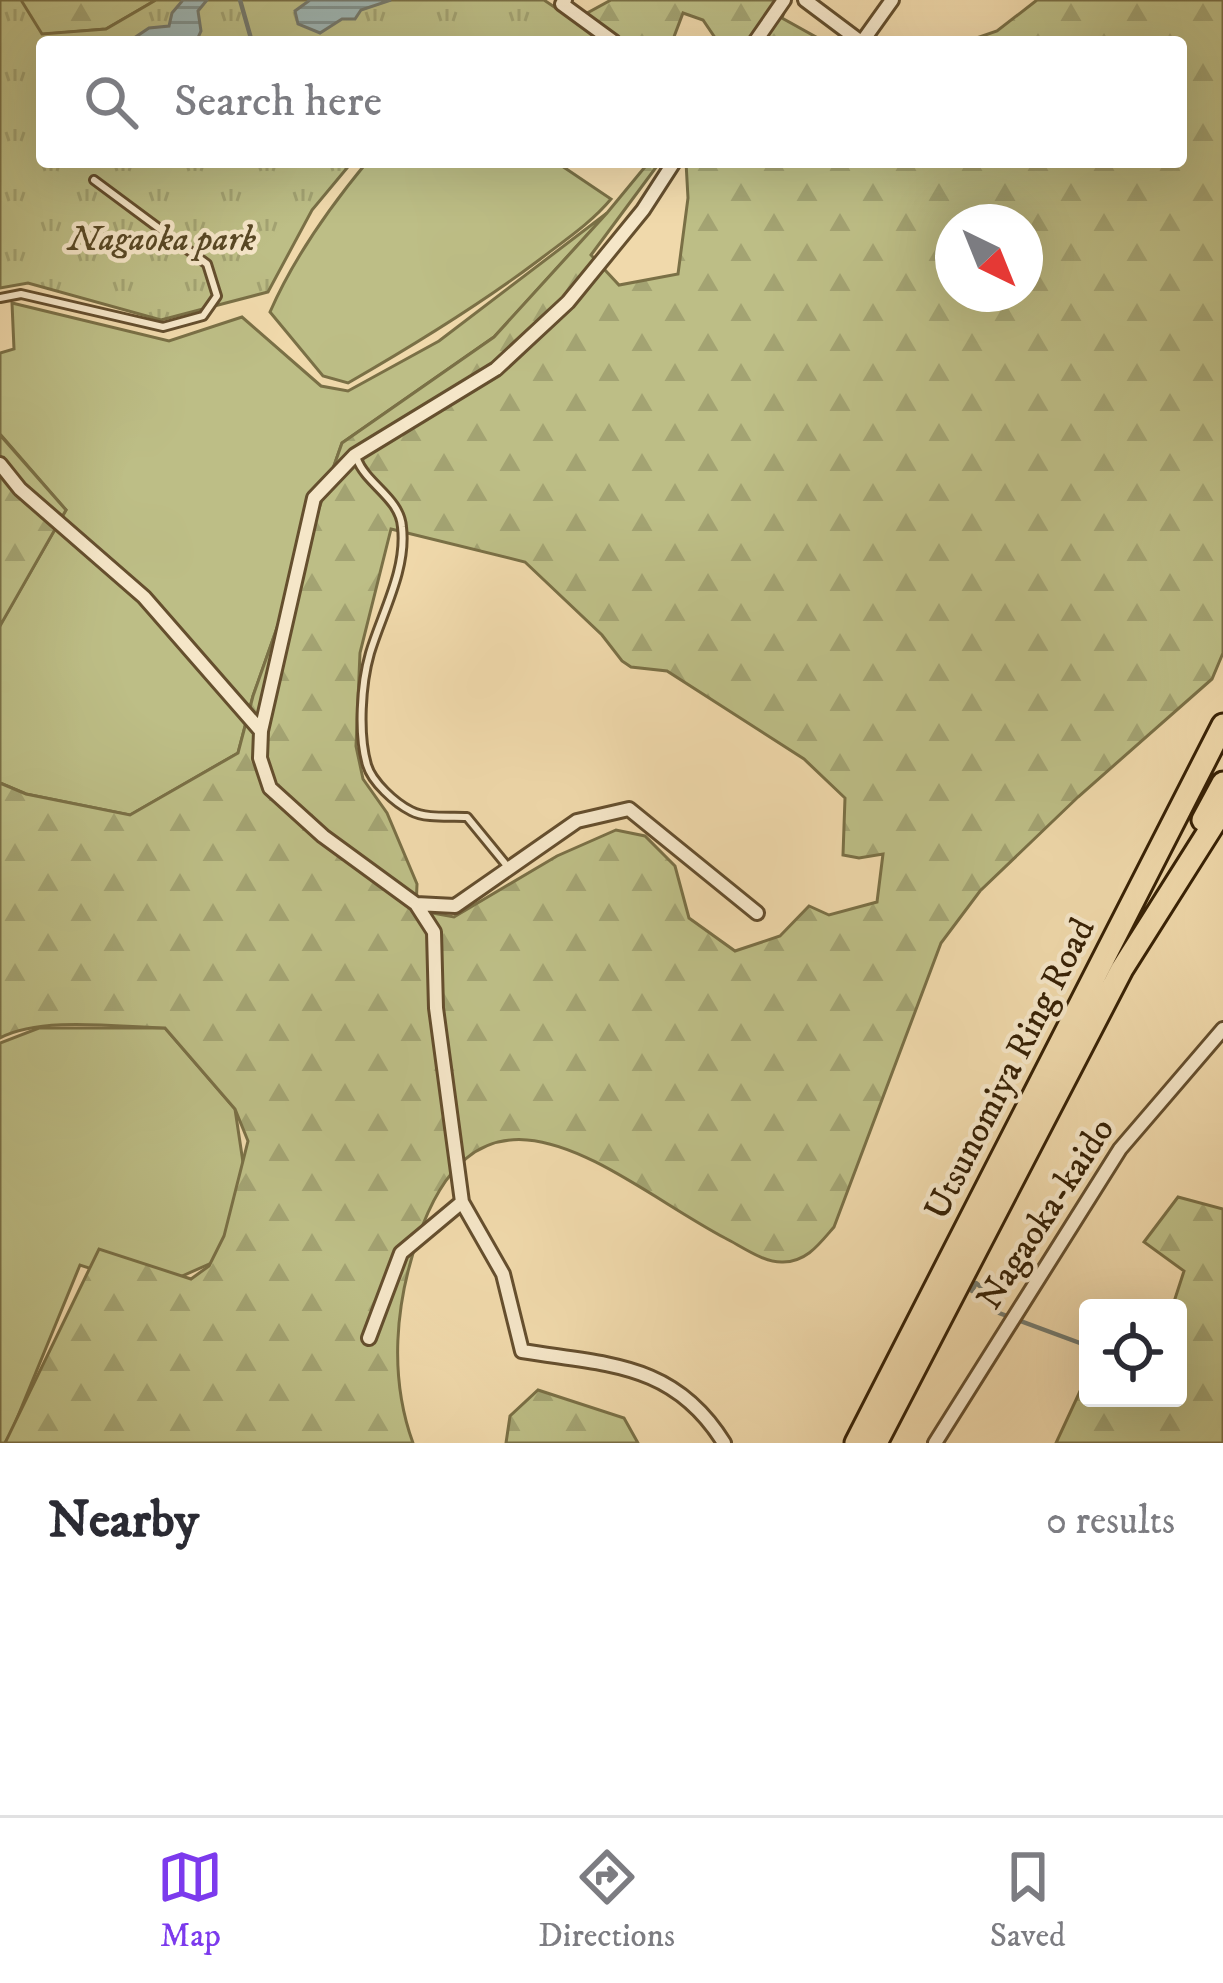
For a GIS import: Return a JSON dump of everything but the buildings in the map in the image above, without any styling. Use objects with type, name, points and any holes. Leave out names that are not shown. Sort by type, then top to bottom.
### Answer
[{"type":"highway","name":"Utsunomiya Ring Road","points":[[876,1443],[1115,960],[1223,725]]},
{"type":"highway","points":[[1115,960],[1223,748]]},
{"type":"highway","points":[[1115,960],[1223,783]]},
{"type":"highway","name":"Utsunomiya Ring Road","points":[[856,1443],[1115,960],[1223,809]]},
{"type":"street","points":[[565,0],[562,4],[606,36]]},
{"type":"street","points":[[759,36],[784,0]]},
{"type":"street","points":[[806,0],[853,36]]},
{"type":"street","points":[[865,36],[892,0]]},
{"type":"street","points":[[670,168],[643,210],[568,302],[496,369],[356,455],[314,498],[261,731],[260,758],[271,788],[323,836],[416,904],[434,932],[436,1008],[462,1202],[503,1274],[522,1351],[634,1370],[678,1388],[712,1422],[724,1443]]},
{"type":"street","points":[[0,464],[20,489],[144,596],[261,731]]},
{"type":"street","points":[[416,904],[455,906],[577,821],[629,809],[757,914]]},
{"type":"street","name":"Nagaoka-kaido","points":[[935,1443],[1120,1149],[1223,1029]]},
{"type":"street","points":[[369,1338],[401,1253],[462,1202]]},
{"type":"lane","points":[[0,298],[21,294],[163,327],[203,316],[218,296],[207,264],[94,180]]},
{"type":"lane","points":[[356,455],[362,474],[393,504],[403,525],[395,585],[369,656],[364,705],[366,762],[372,775],[415,814],[466,817],[509,868]]},
{"type":"green space","name":"Nagaoka park","points":[[0,0],[21,0],[42,34],[106,29],[156,0],[544,0],[597,36],[36,36],[36,168],[347,168],[312,210],[268,292],[161,320],[28,283],[0,288]]},
{"type":"green space","points":[[16,0],[156,0],[106,29],[35,35]]},
{"type":"green space","points":[[611,0],[788,0],[782,18],[814,36],[714,36],[703,20],[683,13],[674,36],[606,36],[580,17]]},
{"type":"green space","points":[[1037,0],[1223,0],[1223,653],[1212,679],[980,891],[941,943],[834,1227],[799,1259],[768,1260],[597,1163],[555,1145],[515,1140],[478,1150],[445,1181],[418,1238],[404,1289],[398,1340],[400,1392],[413,1443],[5,1443],[99,1249],[191,1279],[209,1266],[224,1236],[248,1141],[235,1109],[165,1028],[58,1025],[0,1038],[0,783],[26,794],[130,815],[238,753],[253,696],[342,443],[494,337],[644,168],[656,168],[591,255],[619,285],[678,274],[688,198],[686,168],[1187,168],[1187,36],[982,36],[997,31]],"holes":[[[391,529],[525,562],[602,635],[622,661],[631,667],[667,671],[804,759],[845,798],[843,855],[883,854],[877,902],[829,915],[809,906],[780,936],[735,951],[689,918],[675,866],[645,836],[616,830],[557,856],[454,917],[416,910],[417,884],[387,813],[363,779],[356,746],[360,653]]]},
{"type":"green space","points":[[362,168],[565,168],[611,199],[577,231],[493,293],[348,383],[323,376],[270,312],[339,197]]},
{"type":"green space","points":[[607,213],[494,337],[342,443],[253,696],[238,753],[130,815],[26,794],[0,783],[0,625],[66,510],[0,434],[0,353],[14,349],[12,303],[169,341],[242,317],[321,386],[348,391],[439,341]]},
{"type":"green space","points":[[0,435],[66,510],[0,626]]},
{"type":"green space","points":[[39,1028],[165,1028],[235,1109],[244,1169],[225,1257],[153,1289],[80,1265],[11,1433],[0,1443],[0,1043]]},
{"type":"green space","points":[[1178,1197],[1223,1209],[1223,1443],[1056,1443],[1079,1393],[1079,1407],[1187,1407],[1187,1299],[1175,1299],[1184,1271],[1144,1242]]},
{"type":"green space","points":[[538,1390],[624,1418],[638,1443],[506,1443],[510,1416]]},
{"type":"water","points":[[183,0],[207,0],[198,11],[199,36],[137,36],[149,28],[169,26]]},
{"type":"water","points":[[310,0],[391,0],[320,33],[298,24],[295,11]]},
{"type":"waterway","points":[[240,0],[250,36]]},
{"type":"waterway","points":[[972,1291],[976,1283],[996,1299],[999,1313],[1079,1343]]}]
